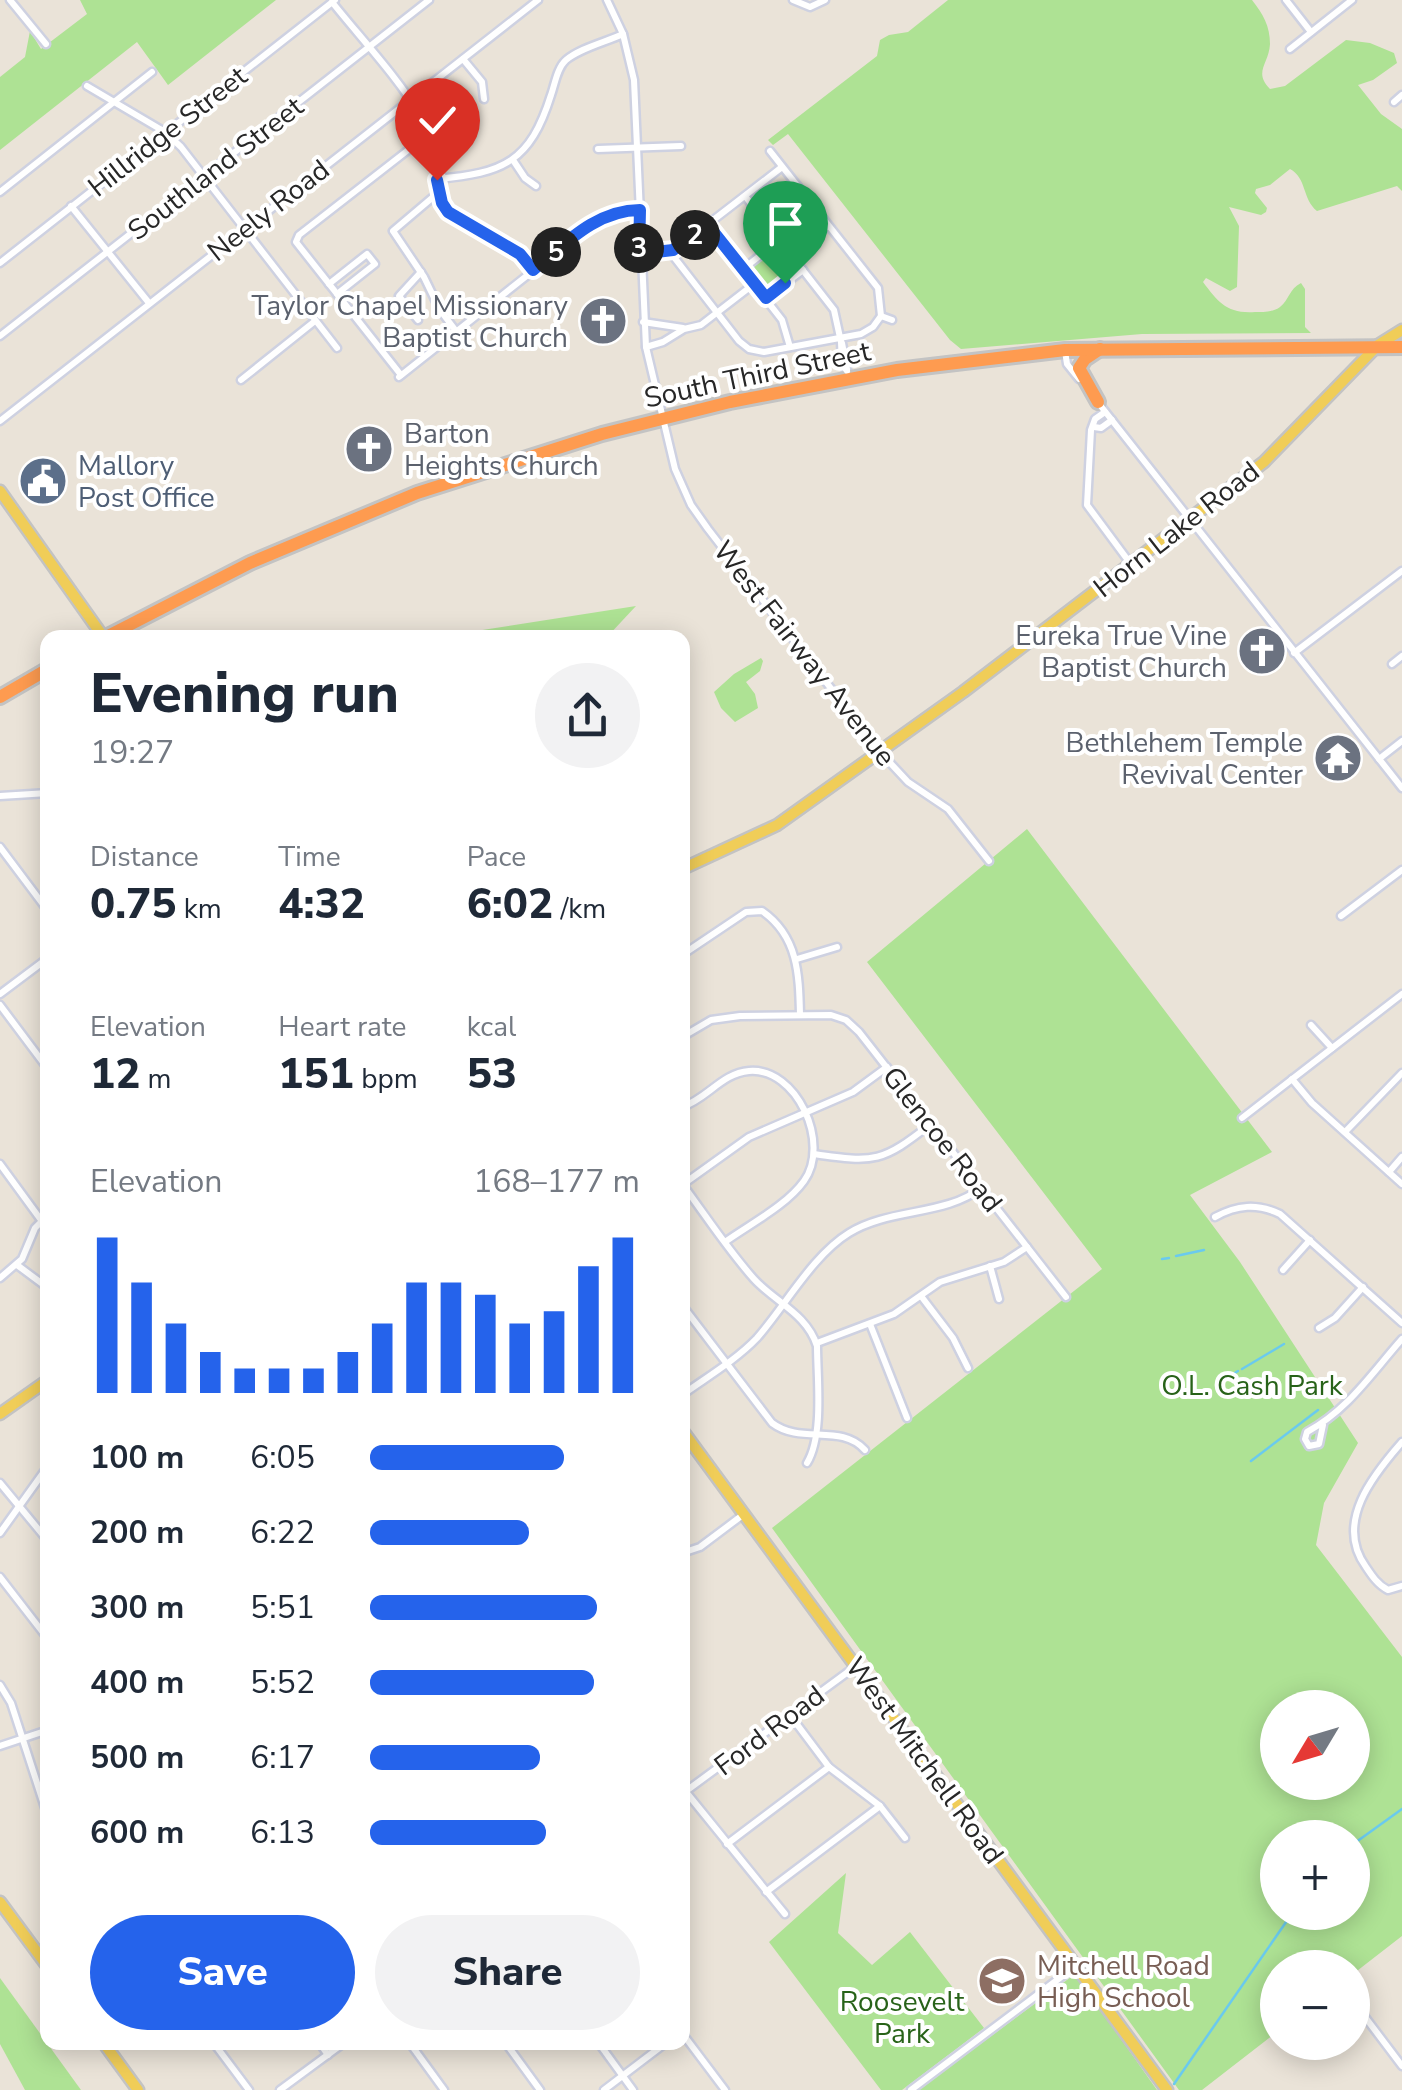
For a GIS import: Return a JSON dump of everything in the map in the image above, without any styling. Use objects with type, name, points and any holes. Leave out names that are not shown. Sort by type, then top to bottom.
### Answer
[{"type":"highway","name":"South Third Street","points":[[120,630],[250,563],[376,509],[507,462],[663,417],[847,375],[1065,350],[1402,346]]},
{"type":"highway","points":[[1100,349],[1080,364],[1079,372],[1101,406]]},
{"type":"highway","points":[[0,698],[40,674]]},
{"type":"main road","name":"Horn Lake Road","points":[[690,865],[771,828],[880,752],[1190,521],[1264,462],[1378,345],[1402,330]]},
{"type":"main road","points":[[0,491],[98,630]]},
{"type":"main road","points":[[0,1414],[40,1386]]},
{"type":"main road","name":"West Mitchell Road","points":[[690,1441],[1168,2090]]},
{"type":"main road","points":[[0,1902],[40,1956]]},
{"type":"main road","points":[[109,2050],[138,2090]]},
{"type":"street","points":[[10,0],[46,44]]},
{"type":"street","name":"Southland Street","points":[[0,336],[429,0]]},
{"type":"street","name":"Neely Road","points":[[0,421],[538,0]]},
{"type":"street","name":"West Fairway Avenue","points":[[606,0],[622,34],[634,80],[643,322],[676,469],[698,515],[880,752],[904,779],[948,810],[989,861]]},
{"type":"street","points":[[793,0],[810,8],[824,0]]},
{"type":"street","points":[[1286,0],[1311,32]]},
{"type":"street","points":[[1290,48],[1352,0]]},
{"type":"street","points":[[332,1],[420,115],[430,138],[439,192],[448,212],[520,254],[533,270]]},
{"type":"street","name":"Hillridge Street","points":[[0,263],[332,1]]},
{"type":"street","points":[[437,180],[478,175],[512,160],[541,128],[560,68],[568,58],[622,34]]},
{"type":"street","points":[[463,59],[482,82],[484,99]]},
{"type":"street","points":[[0,192],[152,72]]},
{"type":"street","points":[[86,86],[165,132],[336,348]]},
{"type":"street","points":[[1394,102],[1402,96]]},
{"type":"street","points":[[430,138],[420,140],[296,237],[297,244],[399,376],[601,217],[640,210]]},
{"type":"street","points":[[598,149],[681,146]]},
{"type":"street","points":[[670,252],[749,350],[764,352],[841,340],[866,332],[881,316],[878,288],[770,151]]},
{"type":"street","points":[[512,160],[536,186]]},
{"type":"street","points":[[639,254],[670,252],[782,167]]},
{"type":"street","points":[[439,192],[393,231],[456,330]]},
{"type":"street","points":[[745,196],[834,310],[847,375]]},
{"type":"street","points":[[71,206],[149,303]]},
{"type":"street","points":[[708,225],[783,322],[790,347]]},
{"type":"street","points":[[791,255],[828,226]]},
{"type":"street","points":[[742,269],[780,240]]},
{"type":"street","points":[[328,284],[367,254],[374,264],[337,294]]},
{"type":"street","points":[[766,298],[802,270]]},
{"type":"street","points":[[418,320],[398,296],[421,272]]},
{"type":"street","points":[[646,346],[701,325],[754,284]]},
{"type":"street","points":[[881,316],[892,320]]},
{"type":"street","points":[[242,380],[315,321]]},
{"type":"street","points":[[643,322],[684,329]]},
{"type":"street","points":[[668,326],[670,337]]},
{"type":"street","points":[[1065,350],[1067,364],[1402,788]]},
{"type":"street","points":[[1101,406],[1091,430],[1087,505],[1131,564]]},
{"type":"street","points":[[1094,427],[1102,428],[1112,420]]},
{"type":"street","points":[[1294,653],[1402,572]]},
{"type":"street","points":[[1392,664],[1402,656]]},
{"type":"street","points":[[1379,759],[1402,741]]},
{"type":"street","points":[[0,796],[40,794]]},
{"type":"street","points":[[0,847],[40,901]]},
{"type":"street","points":[[1341,916],[1402,870]]},
{"type":"street","points":[[690,949],[742,913],[758,910],[776,924],[797,958],[800,1014]]},
{"type":"street","points":[[797,958],[837,947]]},
{"type":"street","points":[[0,994],[40,964]]},
{"type":"street","points":[[1242,1118],[1402,994]]},
{"type":"street","points":[[0,1005],[40,1059]]},
{"type":"street","name":"Glencoe Road","points":[[690,1032],[719,1018],[800,1014],[831,1015],[846,1020],[1066,1297]]},
{"type":"street","points":[[1311,1024],[1332,1048]]},
{"type":"street","points":[[690,1180],[744,1140],[853,1092],[887,1067]]},
{"type":"street","points":[[690,1102],[733,1075],[756,1071],[772,1075],[786,1083],[812,1136],[814,1154],[807,1176],[797,1189],[725,1242]]},
{"type":"street","points":[[1345,1132],[1402,1073]]},
{"type":"street","points":[[1292,1080],[1402,1184]]},
{"type":"street","points":[[814,1154],[880,1158],[899,1149],[931,1124]]},
{"type":"street","points":[[1389,1172],[1402,1157]]},
{"type":"street","points":[[0,1164],[40,1213]]},
{"type":"street","points":[[690,1389],[754,1341],[829,1249],[847,1234],[872,1222],[966,1197],[981,1188]]},
{"type":"street","points":[[690,1194],[756,1281],[805,1322],[817,1343],[816,1436],[807,1463]]},
{"type":"street","points":[[1215,1217],[1238,1207],[1265,1208],[1284,1217],[1402,1322]]},
{"type":"street","points":[[0,1278],[16,1265],[40,1225]]},
{"type":"street","points":[[1284,1270],[1310,1240]]},
{"type":"street","points":[[817,1343],[898,1312],[949,1278],[1008,1260],[1026,1247]]},
{"type":"street","points":[[16,1265],[40,1282]]},
{"type":"street","points":[[990,1266],[999,1299]]},
{"type":"street","points":[[1319,1328],[1333,1320],[1363,1287]]},
{"type":"street","points":[[921,1296],[953,1338],[968,1368]]},
{"type":"street","points":[[690,1316],[772,1424],[792,1434],[848,1438],[865,1450]]},
{"type":"street","points":[[870,1324],[906,1418]]},
{"type":"street","points":[[1323,1425],[1340,1411],[1402,1339]]},
{"type":"street","points":[[1402,1442],[1371,1479],[1357,1510],[1354,1534],[1360,1558],[1380,1586],[1388,1590],[1402,1586]]},
{"type":"street","points":[[0,1533],[40,1476]]},
{"type":"street","points":[[0,1483],[40,1531]]},
{"type":"street","points":[[690,1550],[700,1547],[744,1514]]},
{"type":"street","points":[[0,1577],[40,1629]]},
{"type":"street","name":"Ford Road","points":[[690,1787],[856,1666]]},
{"type":"street","points":[[0,1685],[11,1703],[40,1793]]},
{"type":"street","points":[[790,1715],[829,1767],[880,1806],[905,1838]]},
{"type":"street","points":[[0,1746],[40,1732]]},
{"type":"street","points":[[728,1844],[829,1767]]},
{"type":"street","points":[[690,1798],[785,1914]]},
{"type":"street","points":[[766,1892],[880,1806]]},
{"type":"street","points":[[911,2090],[1077,1966]]},
{"type":"street","points":[[1370,2024],[1402,2066]]},
{"type":"street","points":[[690,2043],[726,2090]]},
{"type":"street","points":[[219,2050],[249,2090]]},
{"type":"street","points":[[325,2050],[328,2054]]},
{"type":"street","points":[[280,2090],[334,2050]]},
{"type":"street","points":[[415,2050],[444,2090]]},
{"type":"street","points":[[510,2050],[540,2090]]},
{"type":"street","points":[[604,2050],[633,2090]]},
{"type":"street","points":[[604,2090],[657,2050]]},
{"type":"green space","points":[[80,0],[276,0],[168,85],[137,42],[0,150],[0,77],[25,57],[30,31],[41,49],[87,14]]},
{"type":"green space","points":[[948,0],[1252,0],[1269,32],[1269,51],[1262,73],[1270,89],[1285,86],[1346,40],[1370,43],[1394,53],[1397,63],[1373,80],[1358,85],[1381,114],[1402,129],[1402,191],[1397,186],[1317,211],[1290,169],[1270,185],[1256,189],[1266,212],[1261,215],[1229,207],[1239,226],[1237,287],[1230,291],[1206,278],[1203,282],[1224,305],[1245,312],[1278,309],[1301,283],[1305,289],[1305,327],[1311,333],[1142,334],[961,349],[950,340],[788,134],[773,145],[768,140],[877,56],[880,40],[908,32]]},
{"type":"green space","points":[[778,247],[796,270],[767,292],[749,270]]},
{"type":"green space","points":[[636,606],[614,630],[482,630]]},
{"type":"green space","points":[[761,658],[760,671],[746,682],[755,694],[758,708],[735,722],[721,708],[714,692]]},
{"type":"green space","name":"O.L. Cash Park","points":[[1027,829],[1272,1152],[1190,1195],[1240,1262],[1358,1443],[1324,1503],[1316,1545],[1402,1657],[1402,1936],[1370,1961],[1370,1950],[1260,1950],[1260,2045],[1202,2090],[1179,2090],[772,1528],[1102,1269],[867,962]]},
{"type":"green space","name":"Roosevelt Park","points":[[846,1873],[838,1933],[872,1965],[910,1932],[984,2028],[902,2090],[881,2090],[769,1942]]},
{"type":"green space","points":[[1075,1974],[1157,2090],[918,2090]]},
{"type":"green space","points":[[0,1978],[40,2033],[40,2050],[52,2050],[81,2090],[25,2090],[0,2044]]},
{"type":"waterway","points":[[1176,1256],[1204,1250]]},
{"type":"waterway","points":[[1162,1259],[1169,1258]]},
{"type":"waterway","points":[[1242,1369],[1284,1344]]},
{"type":"waterway","points":[[1227,1378],[1238,1371]]},
{"type":"waterway","points":[[1251,1461],[1318,1410]]},
{"type":"waterway","points":[[1370,1832],[1402,1809]]},
{"type":"waterway","points":[[1174,2084],[1281,1930]]},
{"type":"place","name":"Taylor Chapel Missionary Baptist Church","points":[[603,321]]},
{"type":"place","name":"Barton Heights Church","points":[[369,449]]},
{"type":"place","name":"Mallory Post Office","points":[[43,481]]},
{"type":"place","name":"Eureka True Vine Baptist Church","points":[[1262,651]]},
{"type":"place","name":"Bethlehem Temple Revival Center","points":[[1338,758]]},
{"type":"place","name":"Mitchell Road High School","points":[[1002,1981]]},
{"type":"route","points":[[437,180],[448,212],[520,254],[533,270],[601,217],[640,210],[639,254],[673,250],[708,225],[766,298],[785,283]]}]
